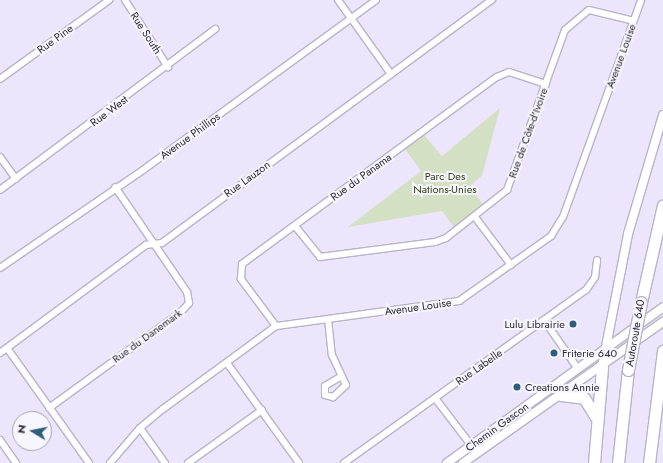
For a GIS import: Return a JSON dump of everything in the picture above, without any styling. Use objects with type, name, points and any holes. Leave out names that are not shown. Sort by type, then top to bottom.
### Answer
[{"type":"highway","name":"Autoroute 640","points":[[618,463],[628,370],[640,302],[663,205]]},
{"type":"highway","points":[[649,463],[663,351]]},
{"type":"highway","points":[[594,463],[596,417],[602,367]]},
{"type":"highway","points":[[561,394],[584,398],[596,417]]},
{"type":"main road","points":[[602,367],[604,350],[630,228],[663,115]]},
{"type":"main road","name":"Chemin Gascon","points":[[447,463],[663,307]]},
{"type":"main road","name":"Chemin Gascon","points":[[463,463],[602,367],[663,322]]},
{"type":"street","name":"Rue Pine","points":[[0,79],[109,0]]},
{"type":"street","name":"Rue South","points":[[125,0],[168,67]]},
{"type":"street","points":[[338,0],[391,74]]},
{"type":"street","name":"Avenue Phillips","points":[[0,268],[376,0]]},
{"type":"street","name":"Rue Lauzon","points":[[0,353],[146,245],[160,243],[492,0]]},
{"type":"street","name":"Avenue Louise","points":[[110,463],[140,428],[276,326],[453,303],[511,265],[551,236],[563,217],[641,0]]},
{"type":"street","name":"Rue de Côte-d'Ivoire","points":[[295,226],[314,253],[328,257],[435,242],[475,217],[507,190],[566,30],[577,19],[596,10],[634,21]]},
{"type":"street","name":"Rue West","points":[[0,190],[168,67],[215,29]]},
{"type":"street","name":"Rue du Panama","points":[[276,326],[239,270],[242,264],[498,77],[509,72],[546,84]]},
{"type":"street","points":[[0,157],[16,179]]},
{"type":"street","name":"Rue du Danemark","points":[[50,408],[182,312],[189,303],[187,292],[114,188]]},
{"type":"street","points":[[475,217],[511,265]]},
{"type":"street","name":"Rue Labelle","points":[[344,463],[592,284],[597,260]]},
{"type":"street","points":[[328,319],[332,355],[340,377]]},
{"type":"street","points":[[544,320],[578,369]]},
{"type":"street","points":[[7,348],[89,463]]},
{"type":"street","points":[[226,363],[262,410],[299,463]]},
{"type":"street","points":[[435,398],[477,453]]},
{"type":"street","points":[[188,463],[262,410]]},
{"type":"street","points":[[140,428],[165,463]]},
{"type":"street","points":[[0,440],[13,462]]},
{"type":"green space","name":"Parc Des Nations-Unies","points":[[500,108],[482,176],[470,186],[484,206],[454,227],[442,211],[348,227],[421,171],[405,149],[424,135],[442,156]]},
{"type":"place","name":"Lulu Librairie","points":[[573,324]]},
{"type":"place","name":"Friterie 640","points":[[554,353]]},
{"type":"place","name":"Creations Annie","points":[[517,387]]}]
